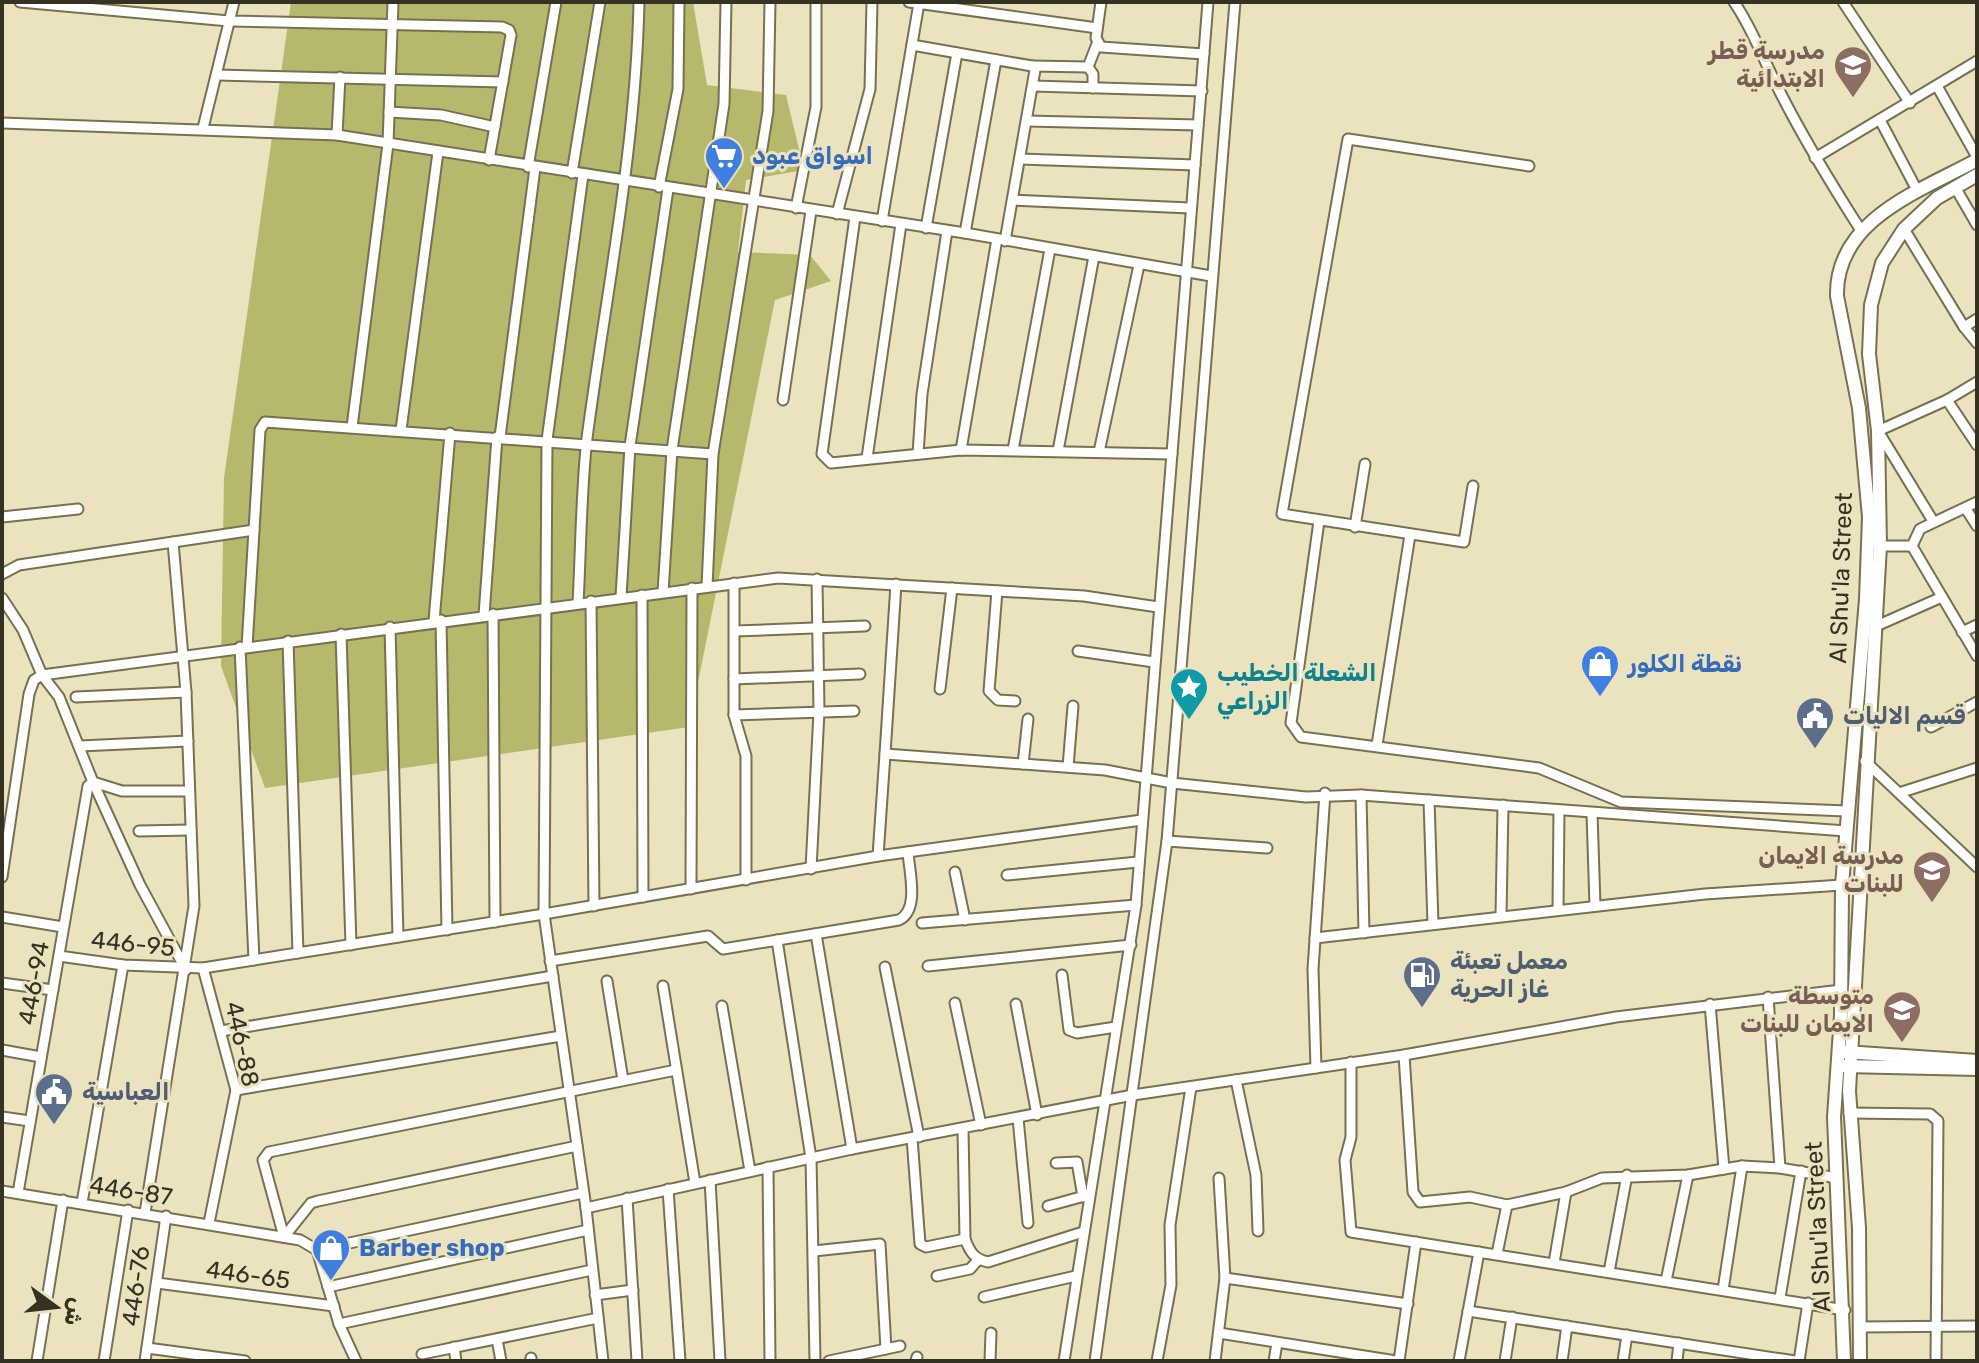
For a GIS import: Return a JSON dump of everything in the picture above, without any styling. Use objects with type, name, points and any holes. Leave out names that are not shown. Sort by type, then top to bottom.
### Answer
[{"type":"main road","name":"Al Shu'la Street","points":[[1860,1361],[1859,1228],[1849,1113],[1843,1066],[1837,1052],[1842,885],[1866,599],[1869,517],[1863,435],[1836,285],[1844,253],[1860,229],[1977,158]]},
{"type":"main road","name":"Al Shu'la Street","points":[[1844,1361],[1845,1310],[1837,1178],[1843,1066],[1851,1052],[1865,761],[1880,546],[1878,431],[1869,354],[1871,305],[1882,263],[1907,225],[1925,207],[1977,175]]},
{"type":"main road","points":[[1918,192],[1919,203],[1925,207]]},
{"type":"main road","points":[[1902,202],[1912,210],[1907,225]]},
{"type":"main road","points":[[1837,1052],[1977,1061]]},
{"type":"main road","points":[[1843,1066],[1977,1069]]},
{"type":"street","points":[[20,2],[229,21],[502,27],[509,30],[489,160]]},
{"type":"street","points":[[203,128],[234,2]]},
{"type":"street","points":[[352,427],[388,144],[393,2]]},
{"type":"street","points":[[495,922],[488,614],[498,437],[531,167],[556,2]]},
{"type":"street","points":[[572,173],[600,2]]},
{"type":"street","points":[[578,603],[587,442],[623,182],[638,50],[639,2]]},
{"type":"street","points":[[621,597],[630,446],[677,100],[679,2]]},
{"type":"street","points":[[663,592],[672,450],[725,93],[726,2]]},
{"type":"street","points":[[707,587],[713,454],[768,111],[770,2]]},
{"type":"street","points":[[796,208],[816,107],[816,2]]},
{"type":"street","points":[[837,214],[870,89],[872,2]]},
{"type":"street","points":[[1088,67],[1097,44],[1101,2]]},
{"type":"street","points":[[1064,1361],[1087,1195],[1106,1100],[1136,905],[1208,2]]},
{"type":"street","points":[[1095,1361],[1167,841],[1235,2]]},
{"type":"street","points":[[1734,2],[1752,27],[1774,81],[1815,158],[1860,229]]},
{"type":"street","points":[[1843,2],[1910,103]]},
{"type":"street","points":[[882,221],[912,45],[914,3],[1097,28]]},
{"type":"street","points":[[1097,44],[1204,54]]},
{"type":"street","points":[[912,45],[1032,66],[1088,67]]},
{"type":"street","points":[[926,228],[957,53]]},
{"type":"street","points":[[965,233],[996,60]]},
{"type":"street","points":[[1815,158],[1977,61]]},
{"type":"street","points":[[961,450],[1001,240],[1013,200],[1035,74],[1032,66]]},
{"type":"street","points":[[1088,67],[1093,74],[1093,88]]},
{"type":"street","points":[[217,75],[503,82]]},
{"type":"street","points":[[337,135],[340,77]]},
{"type":"street","points":[[1033,86],[1202,91]]},
{"type":"street","points":[[1937,86],[1977,158]]},
{"type":"street","points":[[389,112],[441,115],[495,127]]},
{"type":"street","points":[[1880,120],[1918,192]]},
{"type":"street","points":[[1027,121],[1198,125]]},
{"type":"street","points":[[2,123],[337,135],[965,233],[1211,276]]},
{"type":"street","points":[[1473,486],[1464,542],[1282,514],[1348,139],[1529,166]]},
{"type":"street","points":[[401,430],[438,152]]},
{"type":"street","points":[[1020,159],[1195,165]]},
{"type":"street","points":[[583,175],[547,440],[544,914],[586,1208],[603,1361]]},
{"type":"street","points":[[1955,187],[1977,225]]},
{"type":"street","points":[[1013,200],[1190,208]]},
{"type":"street","points":[[783,400],[811,211]]},
{"type":"street","points":[[855,217],[822,454],[831,463],[961,450],[1172,454]]},
{"type":"street","points":[[867,458],[901,224]]},
{"type":"street","points":[[1907,225],[1964,327],[1977,343]]},
{"type":"street","points":[[918,454],[922,394],[947,231]]},
{"type":"street","points":[[1013,450],[1050,249]]},
{"type":"street","points":[[1058,451],[1094,256]]},
{"type":"street","points":[[1099,452],[1139,265]]},
{"type":"street","points":[[1964,327],[1977,319]]},
{"type":"street","points":[[1933,521],[1878,431],[1947,400],[1977,382]]},
{"type":"street","points":[[1947,400],[1976,443]]},
{"type":"street","points":[[254,960],[243,647],[262,425],[271,422],[450,433],[713,454]]},
{"type":"street","points":[[447,930],[438,621],[450,433]]},
{"type":"street","points":[[1355,527],[1365,464]]},
{"type":"street","points":[[1912,546],[1920,529],[1977,502]]},
{"type":"street","points":[[2,517],[78,509]]},
{"type":"street","points":[[1966,509],[1977,526]]},
{"type":"street","points":[[1319,521],[1291,723],[1301,737],[1539,768],[1621,802],[1847,811]]},
{"type":"street","points":[[2,574],[19,565],[254,530]]},
{"type":"street","points":[[1377,745],[1410,535]]},
{"type":"street","points":[[145,1213],[194,906],[184,655],[173,542]]},
{"type":"street","points":[[1880,546],[1912,546]]},
{"type":"street","points":[[1912,546],[1977,656]]},
{"type":"street","points":[[2,877],[29,694],[34,680],[42,675],[778,578],[1084,596],[1158,607]]},
{"type":"street","points":[[811,869],[819,712],[816,675],[817,579]]},
{"type":"street","points":[[734,583],[734,715],[746,756],[746,880]]},
{"type":"street","points":[[878,856],[896,584]]},
{"type":"street","points":[[691,889],[692,588]]},
{"type":"street","points":[[940,689],[952,588]]},
{"type":"street","points":[[997,591],[989,691],[998,700],[1015,701]]},
{"type":"street","points":[[642,595],[643,897]]},
{"type":"street","points":[[1874,627],[1942,597]]},
{"type":"street","points":[[2,598],[23,630],[42,675],[59,697],[93,782],[140,885],[186,970]]},
{"type":"street","points":[[591,601],[594,906]]},
{"type":"street","points":[[1962,632],[1977,625]]},
{"type":"street","points":[[735,631],[865,626]]},
{"type":"street","points":[[390,627],[398,937]]},
{"type":"street","points":[[341,634],[351,945]]},
{"type":"street","points":[[288,641],[298,953]]},
{"type":"street","points":[[1078,651],[1154,662]]},
{"type":"street","points":[[734,679],[860,674]]},
{"type":"street","points":[[76,697],[186,692]]},
{"type":"street","points":[[1931,727],[1977,702]]},
{"type":"street","points":[[1068,767],[1073,706]]},
{"type":"street","points":[[734,715],[854,711]]},
{"type":"street","points":[[1023,764],[1028,719]]},
{"type":"street","points":[[80,746],[188,741]]},
{"type":"street","points":[[885,754],[1068,767],[1172,783],[1306,797],[1325,793],[1361,795],[1846,831]]},
{"type":"street","points":[[1865,761],[1902,792],[1977,867]]},
{"type":"street","points":[[1902,792],[1977,768]]},
{"type":"street","points":[[93,782],[122,791],[189,791]]},
{"type":"street","name":"446-94","points":[[18,1193],[88,786],[93,782]]},
{"type":"street","points":[[1316,1068],[1315,938],[1325,793]]},
{"type":"street","points":[[1361,795],[1364,933]]},
{"type":"street","points":[[1429,800],[1433,924]]},
{"type":"street","points":[[1501,915],[1503,805]]},
{"type":"street","points":[[1558,909],[1559,810]]},
{"type":"street","points":[[1592,813],[1595,906]]},
{"type":"street","name":"446-95","points":[[59,956],[123,965],[186,970],[203,968],[594,906],[878,856],[1142,820]]},
{"type":"street","points":[[139,831],[191,830]]},
{"type":"street","points":[[1167,841],[1267,848]]},
{"type":"street","points":[[550,961],[708,936],[723,949],[906,917],[911,906],[908,852]]},
{"type":"street","points":[[1007,875],[1138,862]]},
{"type":"street","points":[[955,872],[965,920]]},
{"type":"street","points":[[1315,938],[1558,909],[1842,885]]},
{"type":"street","points":[[922,923],[1136,905]]},
{"type":"street","name":"446-95","points":[[2,917],[63,927]]},
{"type":"street","points":[[816,934],[852,1149]]},
{"type":"street","points":[[777,940],[811,1158],[815,1361]]},
{"type":"street","points":[[928,966],[1131,945]]},
{"type":"street","points":[[82,1203],[123,965]]},
{"type":"street","points":[[885,967],[915,1138],[920,1244],[926,1247],[965,1239]]},
{"type":"street","name":"446-88","points":[[203,968],[236,1090],[209,1223]]},
{"type":"street","points":[[1062,975],[1069,1030],[1077,1033],[1116,1027]]},
{"type":"street","points":[[221,1031],[553,976]]},
{"type":"street","points":[[607,981],[623,1080]]},
{"type":"street","points":[[2,983],[53,990]]},
{"type":"street","points":[[663,986],[695,1183]]},
{"type":"street","points":[[586,1208],[852,1149],[1133,1095],[1404,1055],[1563,1025],[1710,1004],[1841,990]]},
{"type":"street","points":[[1768,997],[1780,1168]]},
{"type":"street","points":[[955,1003],[981,1125]]},
{"type":"street","points":[[1016,1004],[1037,1115]]},
{"type":"street","points":[[1710,1004],[1724,1169]]},
{"type":"street","points":[[722,1006],[750,1171]]},
{"type":"street","points":[[236,1090],[561,1036]]},
{"type":"street","points":[[2,1050],[41,1057]]},
{"type":"street","points":[[1404,1055],[1416,1199],[1428,1203],[1470,1197],[1507,1205],[1566,1192],[1602,1178],[1688,1175],[1742,1166],[1780,1168],[1837,1178]]},
{"type":"street","points":[[1351,1062],[1351,1137],[1345,1160],[1351,1232],[1845,1310]]},
{"type":"street","points":[[284,1237],[263,1160],[269,1152],[676,1070]]},
{"type":"street","points":[[1236,1080],[1256,1175],[1258,1231]]},
{"type":"street","points":[[1157,1361],[1171,1285],[1170,1225],[1191,1087]]},
{"type":"street","points":[[1849,1113],[1930,1114],[1938,1121],[1936,1361]]},
{"type":"street","points":[[2,1117],[30,1121]]},
{"type":"street","points":[[1018,1118],[1028,1223]]},
{"type":"street","points":[[963,1129],[965,1239],[970,1252],[978,1260],[988,1262],[1083,1232]]},
{"type":"street","points":[[284,1237],[311,1203],[577,1146]]},
{"type":"street","points":[[1056,1163],[1077,1162],[1087,1195]]},
{"type":"street","points":[[1723,1290],[1742,1166]]},
{"type":"street","points":[[768,1167],[770,1361]]},
{"type":"street","points":[[1780,1298],[1801,1171]]},
{"type":"street","points":[[1609,1272],[1627,1175]]},
{"type":"street","points":[[1666,1281],[1688,1175]]},
{"type":"street","points":[[1215,1361],[1225,1278],[1219,1178]]},
{"type":"street","points":[[710,1180],[720,1361]]},
{"type":"street","points":[[668,1189],[680,1361]]},
{"type":"street","name":"446-87","points":[[2,1191],[253,1231],[300,1240],[317,1250]]},
{"type":"street","points":[[1554,1263],[1566,1192]]},
{"type":"street","points":[[356,1361],[339,1324],[317,1250],[583,1193]]},
{"type":"street","points":[[1048,1206],[1087,1195]]},
{"type":"street","points":[[627,1198],[637,1361]]},
{"type":"street","points":[[37,1361],[63,1200]]},
{"type":"street","points":[[1497,1254],[1507,1205]]},
{"type":"street","points":[[104,1361],[128,1210]]},
{"type":"street","name":"446-76","points":[[145,1361],[166,1216]]},
{"type":"street","points":[[328,1287],[588,1230]]},
{"type":"street","points":[[1219,1333],[1398,1361],[1416,1242]]},
{"type":"street","points":[[814,1251],[880,1244],[886,1349]]},
{"type":"street","points":[[1459,1361],[1479,1252]]},
{"type":"street","points":[[937,1276],[970,1269],[978,1260]]},
{"type":"street","points":[[339,1324],[592,1270]]},
{"type":"street","points":[[984,1297],[1076,1276]]},
{"type":"street","points":[[1225,1278],[1408,1304]]},
{"type":"street","name":"446-65","points":[[157,1283],[334,1306]]},
{"type":"street","points":[[595,1295],[633,1290]]},
{"type":"street","points":[[1468,1311],[1679,1343],[1734,1356],[1797,1361],[1808,1303]]},
{"type":"street","points":[[1505,1361],[1512,1317]]},
{"type":"street","points":[[422,1354],[598,1318]]},
{"type":"street","points":[[1562,1361],[1567,1326]]},
{"type":"street","points":[[1860,1327],[1977,1326]]},
{"type":"street","points":[[990,1361],[991,1333]]},
{"type":"street","points":[[1623,1361],[1627,1335]]},
{"type":"street","points":[[497,1339],[501,1361]]},
{"type":"street","points":[[1274,1361],[1277,1343]]},
{"type":"street","points":[[1677,1361],[1679,1343]]},
{"type":"street","points":[[829,1361],[871,1357],[900,1346]]},
{"type":"street","points":[[454,1347],[456,1361]]},
{"type":"street","points":[[147,1348],[209,1359],[245,1361]]},
{"type":"green space","points":[[291,2],[693,2],[707,85],[786,95],[804,170],[746,180],[738,252],[810,255],[831,281],[775,300],[689,727],[265,788],[221,666],[224,478]]},
{"type":"place","name":"مدرسة قطر الابتدائية","points":[[1853,99]]},
{"type":"place","name":"اسواق عبود","points":[[724,190]]},
{"type":"place","name":"نقطة الكلور","points":[[1600,698]]},
{"type":"place","name":"الشعلة الخطيب الزراعي","points":[[1189,721]]},
{"type":"place","name":"قسم الاليات","points":[[1815,750]]},
{"type":"place","name":"مدرسة الايمان للبنات","points":[[1932,904]]},
{"type":"place","name":"معمل تعبئة غاز الحرية","points":[[1422,1009]]},
{"type":"place","name":"متوسطة الايمان للبنات","points":[[1902,1044]]},
{"type":"place","name":"العباسية","points":[[54,1126]]},
{"type":"place","name":"Barber shop","points":[[331,1282]]}]
